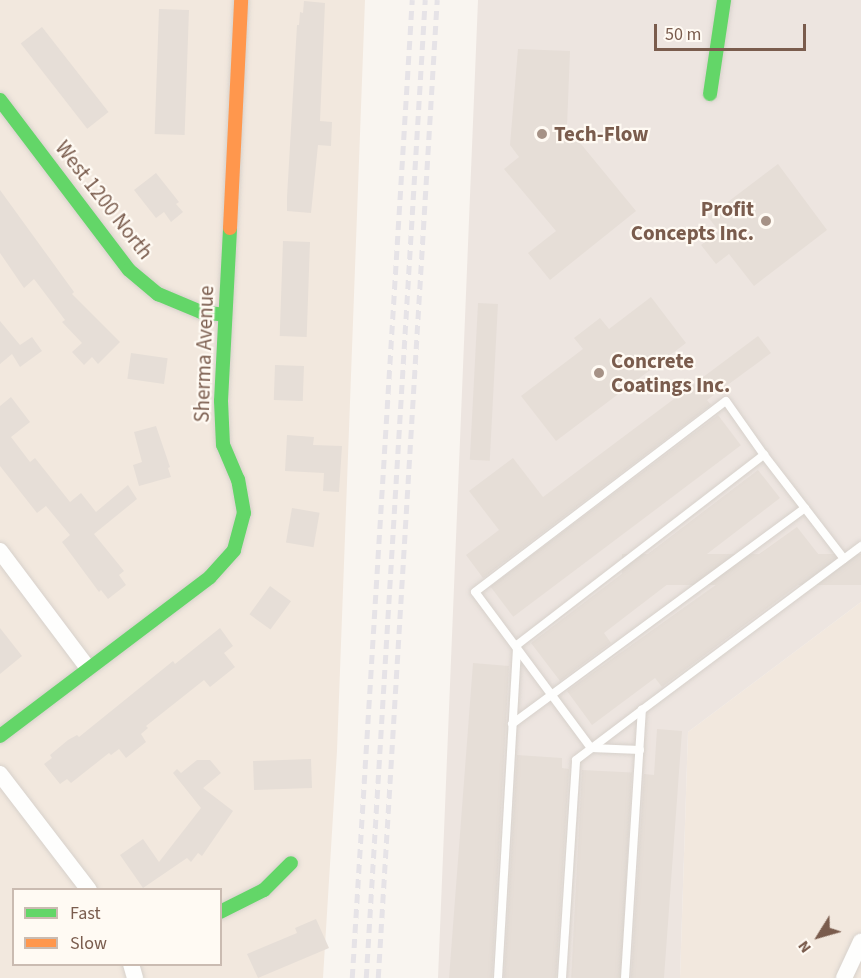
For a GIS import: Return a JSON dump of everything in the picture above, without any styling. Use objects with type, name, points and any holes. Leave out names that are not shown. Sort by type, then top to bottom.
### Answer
[{"type":"street","name":"Sherma Avenue","points":[[0,736],[210,577],[234,550],[244,513],[238,480],[223,445],[221,401],[241,0]]},
{"type":"street","points":[[710,94],[724,0]]},
{"type":"street","name":"West 1200 North","points":[[0,100],[129,270],[158,294],[201,312],[225,315]]},
{"type":"street","points":[[0,551],[88,668]]},
{"type":"street","points":[[0,774],[87,888]]},
{"type":"street","points":[[222,911],[264,890],[291,863]]},
{"type":"street","points":[[845,978],[861,942]]},
{"type":"lane","points":[[591,748],[517,645],[475,592],[726,401],[764,455],[844,559]]},
{"type":"lane","points":[[498,978],[517,645],[764,455]]},
{"type":"lane","points":[[512,724],[805,508]]},
{"type":"lane","points":[[562,978],[576,760],[861,546]]},
{"type":"lane","points":[[625,978],[642,710]]},
{"type":"lane","points":[[591,748],[640,750]]},
{"type":"shaded area","points":[[0,0],[365,0],[337,751],[323,978],[0,978]]},
{"type":"shaded area","points":[[478,0],[861,0],[861,602],[688,732],[680,978],[438,978]]},
{"type":"shaded area","points":[[861,602],[861,978],[680,978],[688,732]]},
{"type":"building","points":[[304,1],[325,3],[320,121],[332,122],[331,146],[318,145],[311,213],[287,211],[297,25],[299,25],[300,12],[303,13]]},
{"type":"building","points":[[159,9],[189,10],[185,135],[155,134]]},
{"type":"building","points":[[42,27],[108,112],[87,129],[21,44]]},
{"type":"building","name":"Tech-Flow","points":[[518,49],[570,51],[567,127],[636,211],[550,280],[528,253],[556,231],[504,169],[519,157],[510,145]]},
{"type":"building","name":"Profit Concepts Inc.","points":[[778,164],[827,230],[754,286],[729,254],[716,264],[701,245],[719,231],[708,217]]},
{"type":"building","points":[[156,173],[179,202],[176,204],[183,212],[171,222],[164,212],[156,218],[134,190]]},
{"type":"building","points":[[0,190],[74,292],[72,294],[120,342],[98,364],[92,357],[84,365],[72,352],[82,343],[62,322],[65,320],[34,279],[24,288],[0,253]]},
{"type":"building","points":[[283,241],[310,242],[307,337],[280,336]]},
{"type":"building","name":"Concrete Coatings Inc.","points":[[651,297],[686,343],[556,441],[521,396],[583,349],[574,338],[600,318],[609,329]]},
{"type":"building","points":[[478,303],[498,304],[490,461],[470,460]]},
{"type":"building","points":[[0,321],[20,345],[32,337],[42,351],[20,367],[12,354],[0,364]]},
{"type":"building","points":[[758,336],[771,353],[707,400],[711,405],[483,578],[466,555],[499,530],[469,491],[513,458],[543,497]]},
{"type":"building","points":[[131,353],[168,358],[164,384],[127,379]]},
{"type":"building","points":[[275,365],[304,366],[303,401],[274,400]]},
{"type":"building","points":[[11,397],[30,422],[11,437],[30,462],[35,458],[70,502],[81,493],[96,512],[128,485],[137,499],[94,534],[124,571],[119,575],[126,585],[108,599],[101,590],[99,592],[62,542],[70,535],[46,506],[37,513],[0,466],[0,406]]},
{"type":"building","points":[[718,415],[741,445],[513,617],[490,587]]},
{"type":"building","points":[[156,426],[170,467],[168,468],[171,477],[139,486],[133,465],[142,462],[134,432]]},
{"type":"building","points":[[287,435],[314,437],[313,445],[342,446],[339,492],[323,491],[324,473],[285,471]]},
{"type":"building","points":[[758,470],[780,498],[604,633],[611,643],[560,681],[531,643]]},
{"type":"building","points":[[292,508],[320,513],[313,547],[286,542]]},
{"type":"building","points":[[797,527],[826,564],[662,687],[655,678],[592,725],[567,691]]},
{"type":"building","points":[[622,554],[861,554],[861,585],[622,585]]},
{"type":"building","points":[[270,586],[291,601],[270,630],[249,614]]},
{"type":"building","points":[[0,628],[22,656],[0,674]]},
{"type":"building","points":[[220,628],[233,646],[224,653],[235,667],[210,687],[204,680],[146,726],[148,728],[141,734],[146,742],[126,758],[119,749],[111,755],[109,753],[71,783],[67,779],[60,784],[44,764],[52,758],[50,755],[68,740],[77,735],[79,737],[173,661],[175,664]]},
{"type":"building","points":[[473,663],[509,666],[492,978],[449,978]]},
{"type":"building","points":[[657,729],[682,731],[664,978],[631,978],[644,774],[654,775]]},
{"type":"building","points":[[517,755],[562,758],[562,768],[569,769],[556,978],[504,978]]},
{"type":"building","points":[[311,759],[312,788],[254,790],[253,761]]},
{"type":"building","points":[[197,760],[210,760],[221,773],[203,788],[233,811],[202,856],[198,853],[191,862],[187,858],[143,888],[120,855],[143,839],[159,862],[201,808],[173,773],[177,769],[181,773]]},
{"type":"building","points":[[582,770],[632,773],[621,978],[571,978]]},
{"type":"building","points":[[316,919],[329,948],[258,978],[247,954],[297,933],[295,928]]},
{"type":"railway","points":[[352,978],[412,0]]},
{"type":"railway","points":[[366,978],[425,0]]},
{"type":"railway","points":[[378,978],[437,0]]},
{"type":"traffic: fast","points":[[710,94],[724,0]]},
{"type":"traffic: fast","points":[[0,100],[129,270],[158,294],[201,312],[225,315]]},
{"type":"traffic: fast","points":[[0,736],[210,577],[234,550],[244,513],[238,480],[223,445],[221,401],[230,228]]},
{"type":"traffic: fast","points":[[222,911],[264,890],[291,863]]},
{"type":"traffic: slow","points":[[230,228],[241,0]]},
{"type":"place","name":"Tech-Flow","points":[[542,134]]},
{"type":"place","name":"Profit Concepts Inc.","points":[[766,221]]},
{"type":"place","name":"Concrete Coatings Inc.","points":[[599,373]]}]
